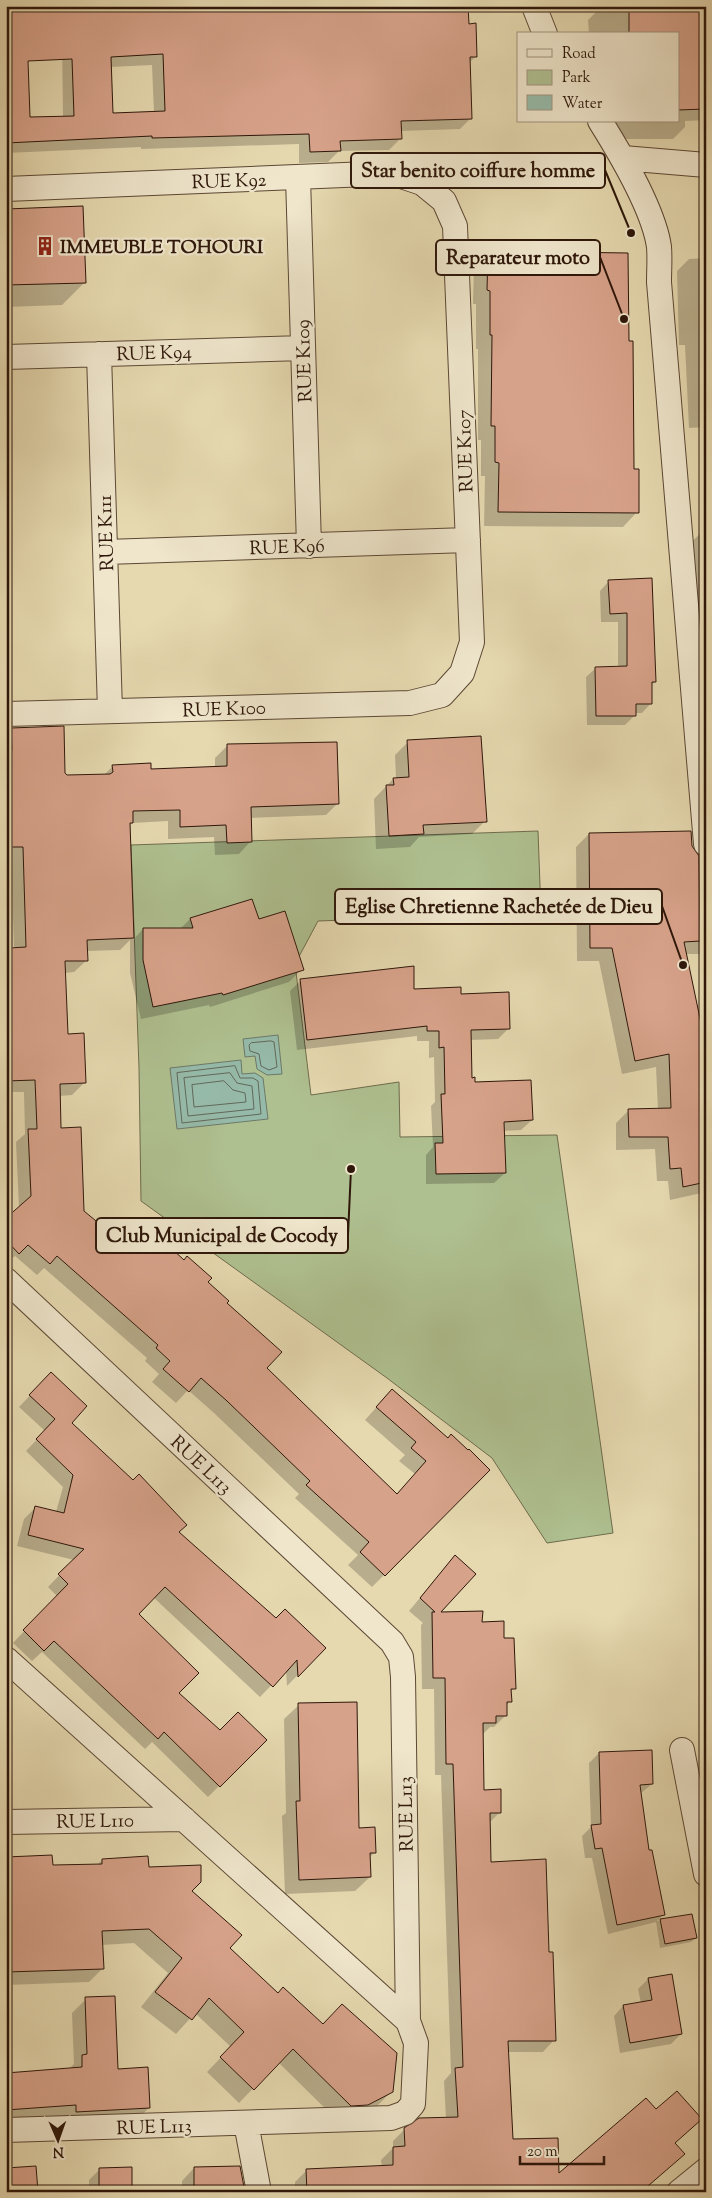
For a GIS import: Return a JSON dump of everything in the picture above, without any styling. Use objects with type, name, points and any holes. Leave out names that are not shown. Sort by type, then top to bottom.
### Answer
[{"type":"street","points":[[534,6],[544,32]]},
{"type":"street","points":[[601,122],[623,158],[650,218],[659,247],[659,292],[706,843]]},
{"type":"street","points":[[623,158],[706,165]]},
{"type":"street","name":"RUE K92","points":[[6,189],[392,173],[422,183],[444,200]]},
{"type":"street","name":"RUE K109","points":[[298,177],[308,546]]},
{"type":"street","name":"RUE K107","points":[[442,695],[462,674],[472,642],[455,226],[444,200]]},
{"type":"street","name":"RUE K94","points":[[6,357],[302,348]]},
{"type":"street","name":"RUE K111","points":[[99,354],[110,711]]},
{"type":"street","name":"RUE K96","points":[[106,552],[468,540]]},
{"type":"street","name":"RUE K100","points":[[6,714],[410,703],[442,695]]},
{"type":"street","name":"RUE L113","points":[[6,1280],[392,1642],[401,1657],[403,1677],[408,2020],[416,2044],[413,2104],[405,2113],[391,2118],[6,2130]]},
{"type":"street","points":[[6,1660],[408,2020]]},
{"type":"street","points":[[682,1750],[706,1874]]},
{"type":"street","name":"RUE L110","points":[[6,1822],[184,1818]]},
{"type":"street","points":[[246,2123],[259,2192]]},
{"type":"street","points":[[678,2192],[706,2170]]},
{"type":"green space","points":[[538,831],[541,913],[318,921],[295,964],[311,1095],[399,1082],[400,1137],[557,1135],[613,1533],[547,1543],[492,1458],[387,1378],[141,1201],[139,1068],[131,845]]},
{"type":"water","points":[[278,1035],[282,1074],[267,1075],[257,1069],[255,1056],[245,1057],[243,1039]]},
{"type":"water","points":[[241,1060],[242,1074],[255,1073],[263,1078],[268,1119],[177,1129],[170,1068]]},
{"type":"building","points":[[6,6],[468,6],[469,24],[476,23],[477,57],[470,57],[472,119],[401,121],[402,139],[340,141],[341,151],[310,152],[309,134],[152,138],[152,136],[6,143]],"holes":[[[163,54],[165,111],[113,113],[111,57]],[[72,59],[74,116],[30,117],[28,61]]]},
{"type":"building","points":[[629,6],[706,6],[706,109],[680,110],[680,32],[629,32]]},
{"type":"building","name":"IMMEUBLE TOHOURI","points":[[83,206],[86,283],[6,285],[6,209]]},
{"type":"building","points":[[488,251],[628,253],[629,341],[633,341],[634,469],[639,469],[639,513],[498,512],[499,463],[495,462],[495,426],[491,426],[492,335],[490,335],[490,291],[487,290]]},
{"type":"building","points":[[652,578],[656,682],[652,682],[652,704],[636,704],[636,716],[596,716],[595,667],[627,666],[627,613],[610,614],[608,580]]},
{"type":"building","points":[[64,726],[65,773],[67,775],[110,774],[113,772],[112,765],[151,763],[151,769],[227,766],[227,744],[337,742],[339,804],[251,807],[252,842],[227,843],[226,825],[180,827],[180,810],[133,811],[133,823],[130,823],[134,938],[87,940],[88,961],[65,961],[68,1034],[84,1033],[86,1083],[60,1084],[61,1128],[81,1127],[84,1211],[125,1245],[145,1224],[184,1260],[187,1256],[212,1278],[208,1282],[229,1301],[227,1303],[282,1352],[267,1368],[397,1494],[426,1461],[411,1448],[416,1442],[376,1407],[392,1389],[448,1438],[451,1434],[490,1470],[385,1576],[360,1552],[369,1542],[306,1485],[310,1481],[227,1401],[201,1378],[189,1392],[163,1369],[170,1361],[156,1348],[158,1345],[57,1256],[50,1264],[28,1245],[19,1254],[6,1240],[6,1218],[31,1196],[28,1129],[37,1129],[35,1080],[6,1081],[6,954],[10,954],[10,948],[26,947],[23,847],[6,847],[6,751],[12,750],[11,728]]},
{"type":"building","points":[[481,736],[487,822],[423,825],[424,834],[389,836],[386,785],[394,785],[393,778],[409,777],[407,740]]},
{"type":"building","points":[[691,831],[692,846],[699,856],[700,941],[684,942],[706,1047],[706,1182],[683,1187],[681,1168],[670,1169],[668,1137],[629,1137],[628,1109],[671,1108],[669,1054],[635,1061],[612,948],[590,948],[589,833]]},
{"type":"building","points":[[252,899],[259,919],[285,911],[304,970],[223,995],[222,993],[153,1007],[143,960],[143,928],[193,928],[190,918]]},
{"type":"building","points":[[414,966],[414,989],[461,987],[461,994],[509,992],[510,1029],[471,1030],[472,1078],[475,1077],[475,1082],[531,1080],[533,1120],[504,1122],[506,1173],[436,1174],[435,1143],[443,1143],[441,1094],[445,1094],[444,1047],[439,1048],[439,1031],[427,1031],[427,1026],[307,1040],[300,979]]},
{"type":"building","points":[[51,1372],[87,1406],[72,1423],[133,1480],[139,1474],[187,1525],[179,1532],[276,1618],[285,1609],[326,1648],[298,1677],[297,1660],[273,1687],[165,1587],[139,1614],[199,1673],[179,1693],[220,1730],[238,1712],[267,1740],[220,1787],[164,1732],[158,1739],[54,1641],[44,1651],[23,1630],[68,1584],[58,1574],[84,1549],[28,1535],[35,1506],[64,1513],[73,1475],[36,1439],[55,1419],[29,1395]]},
{"type":"building","points":[[455,1555],[476,1574],[441,1612],[483,1611],[482,1622],[504,1621],[504,1638],[514,1638],[516,1689],[511,1689],[512,1702],[507,1702],[507,1716],[496,1716],[496,1723],[483,1723],[484,1790],[501,1789],[501,1813],[490,1813],[491,1862],[546,1859],[549,1952],[553,1952],[556,2041],[508,2041],[513,2139],[558,2138],[559,2173],[646,2098],[656,2109],[677,2091],[702,2119],[675,2143],[685,2154],[641,2192],[307,2192],[306,2169],[393,2165],[393,2147],[405,2146],[404,2128],[419,2118],[458,2117],[455,2068],[463,2067],[453,1764],[446,1764],[445,1678],[433,1678],[432,1612],[435,1612],[420,1598]]},
{"type":"building","points":[[357,1702],[359,1828],[375,1827],[376,1853],[370,1853],[371,1877],[299,1880],[296,1801],[300,1801],[298,1703]]},
{"type":"building","points":[[652,1750],[653,1784],[640,1785],[649,1850],[652,1850],[665,1915],[617,1925],[602,1848],[595,1849],[591,1825],[601,1824],[599,1752]]},
{"type":"building","points":[[52,1855],[53,1865],[102,1864],[102,1859],[148,1856],[149,1867],[201,1865],[201,1882],[192,1891],[242,1935],[230,1948],[278,1993],[283,1987],[323,2024],[342,2004],[397,2053],[393,2092],[368,2105],[351,2106],[293,2049],[254,2090],[220,2057],[244,2032],[209,1998],[192,2020],[155,1992],[182,1958],[149,1929],[102,1931],[104,1969],[6,1972],[6,1857]]},
{"type":"building","points":[[692,1914],[697,1938],[665,1944],[660,1919]]},
{"type":"building","points":[[672,1974],[682,2034],[630,2043],[623,2005],[652,2000],[648,1978]]},
{"type":"building","points":[[115,1996],[118,2069],[148,2067],[150,2108],[76,2112],[76,2105],[6,2110],[6,2073],[82,2067],[82,2055],[87,2054],[85,1997]]},
{"type":"building","points":[[36,2166],[38,2192],[6,2192],[6,2168]]},
{"type":"building","points":[[240,2166],[244,2187],[194,2188],[194,2167]]},
{"type":"building","points":[[132,2167],[132,2192],[99,2192],[99,2168]]},
{"type":"place","name":"Star benito coiffure homme","points":[[631,233]]},
{"type":"place","name":"IMMEUBLE TOHOURI","points":[[45,246]]},
{"type":"place","name":"Reparateur moto","points":[[624,319]]},
{"type":"place","name":"Eglise Chretienne Rachetée de Dieu","points":[[683,965]]},
{"type":"place","name":"Club Municipal de Cocody","points":[[351,1169]]}]
